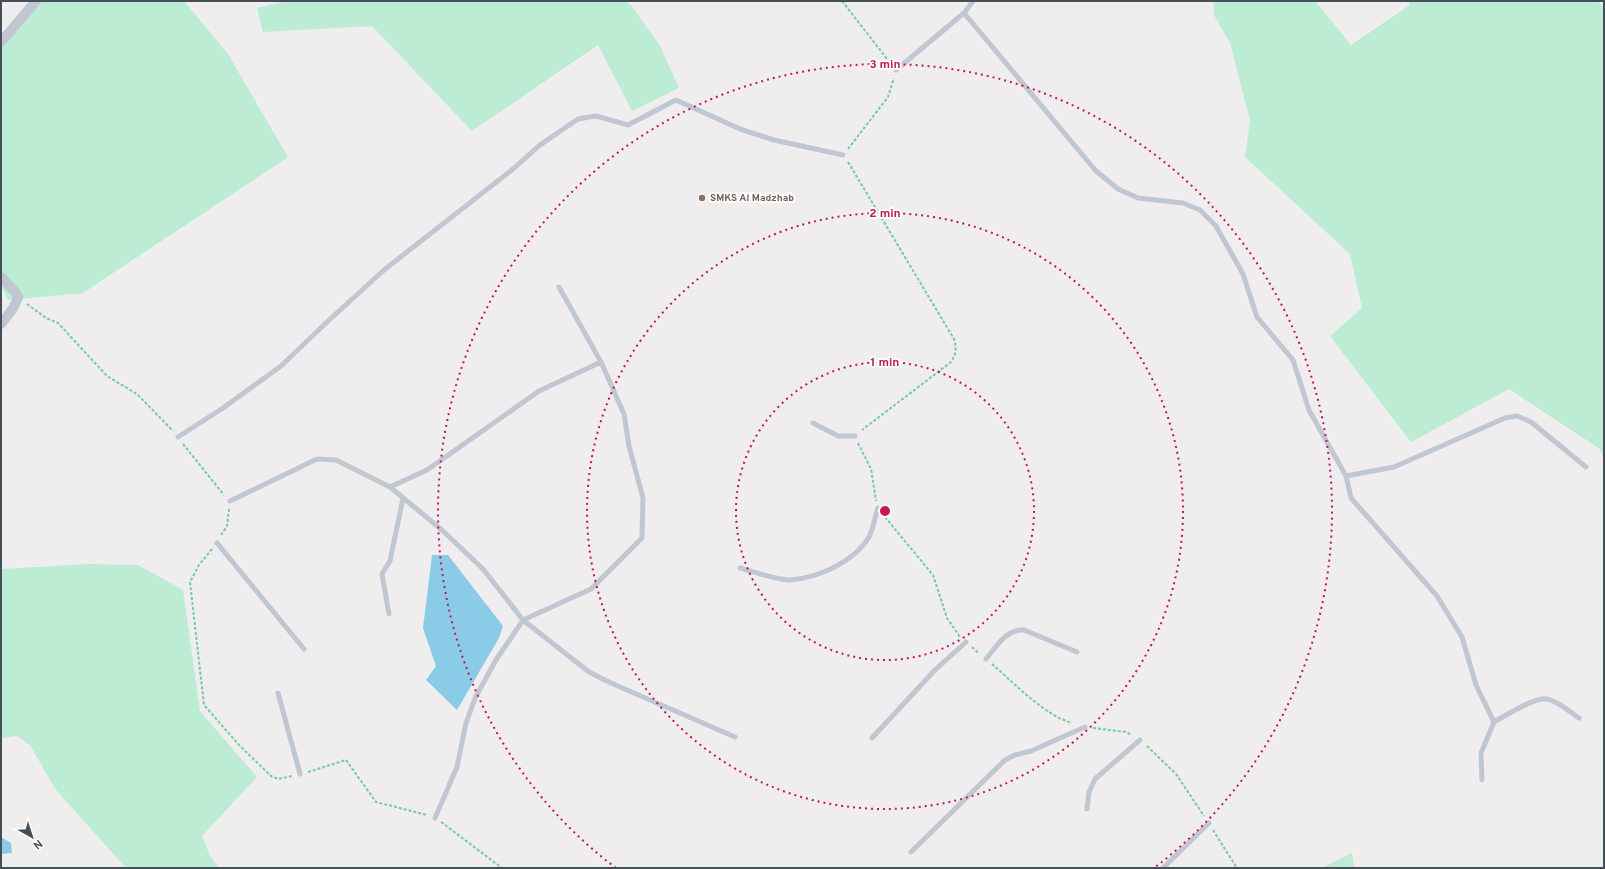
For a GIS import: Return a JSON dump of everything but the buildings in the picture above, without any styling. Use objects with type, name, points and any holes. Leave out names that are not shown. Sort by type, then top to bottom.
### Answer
[{"type":"street","points":[[1,42],[36,1]]},
{"type":"street","points":[[1,277],[18,297],[14,307],[1,324]]},
{"type":"lane","points":[[896,70],[964,13],[972,1]]},
{"type":"lane","points":[[964,13],[1096,171],[1118,189],[1138,198],[1183,204],[1200,210],[1216,226],[1243,274],[1257,317],[1293,360],[1309,410],[1346,476],[1351,498],[1438,596],[1462,637],[1476,685],[1494,722]]},
{"type":"lane","points":[[178,437],[223,408],[281,366],[384,270],[513,169],[540,145],[578,119],[596,116],[628,125],[676,100],[740,129],[774,140],[843,155]]},
{"type":"lane","points":[[435,818],[457,767],[466,723],[476,696],[496,660],[523,620],[591,589],[642,538],[643,498],[629,446],[624,414],[601,362],[559,287]]},
{"type":"lane","points":[[390,487],[427,470],[539,391],[601,362]]},
{"type":"lane","points":[[1346,476],[1394,468],[1505,418],[1517,416],[1531,422],[1586,467]]},
{"type":"lane","points":[[812,423],[838,436],[855,436]]},
{"type":"lane","points":[[230,501],[318,459],[336,460],[390,487],[404,498],[442,530],[483,569],[523,620],[589,672],[735,737]]},
{"type":"lane","points":[[389,614],[382,574],[390,561],[404,498]]},
{"type":"lane","points":[[740,568],[789,580],[814,575],[840,564],[856,553],[869,537],[878,508]]},
{"type":"lane","points":[[217,543],[304,649]]},
{"type":"lane","points":[[986,660],[1005,636],[1018,630],[1024,630],[1077,652]]},
{"type":"lane","points":[[872,738],[935,670],[966,642]]},
{"type":"lane","points":[[278,693],[300,774]]},
{"type":"lane","points":[[1482,780],[1481,753],[1494,722],[1538,700],[1546,699],[1552,700],[1579,718]]},
{"type":"lane","points":[[911,852],[1005,760],[1015,755],[1031,751],[1086,727]]},
{"type":"lane","points":[[1087,810],[1089,792],[1095,779],[1140,740]]},
{"type":"lane","points":[[1163,868],[1209,823]]},
{"type":"path","points":[[842,1],[896,70],[888,97],[843,155],[954,339],[956,347],[955,356],[951,362],[855,436],[871,469],[878,508],[934,575],[947,618],[958,635],[1043,707],[1064,721],[1086,727],[1126,732],[1155,751],[1176,774],[1237,868]]},
{"type":"path","points":[[18,297],[46,318],[58,323],[106,376],[137,394],[178,437],[230,501],[227,526],[217,543],[199,565],[190,582],[204,705],[240,746],[271,776],[278,779],[346,760],[376,802],[435,818],[502,868]]},
{"type":"green space","points":[[39,1],[184,1],[228,54],[288,157],[83,293],[8,300],[1,286],[1,43]]},
{"type":"green space","points":[[287,1],[625,1],[631,5],[660,46],[679,88],[632,111],[598,45],[472,131],[372,26],[263,32],[257,8]]},
{"type":"green space","points":[[1213,1],[1315,1],[1351,45],[1410,5],[1408,1],[1597,1],[1604,7],[1604,457],[1600,449],[1509,389],[1411,442],[1330,336],[1362,308],[1350,254],[1245,157],[1250,120],[1230,43],[1214,15]]},
{"type":"green space","points":[[88,564],[138,565],[183,590],[200,711],[257,777],[202,836],[210,856],[219,868],[126,868],[56,790],[30,745],[17,736],[1,738],[1,569]]},
{"type":"green space","points":[[1352,853],[1354,868],[1322,868]]},
{"type":"water","points":[[432,555],[448,555],[503,626],[499,638],[457,710],[426,680],[436,666],[423,628]]},
{"type":"water","points":[[1,837],[11,843],[12,853],[1,854]]},
{"type":"place","name":"SMKS Al Madzhab","points":[[702,198]]}]
